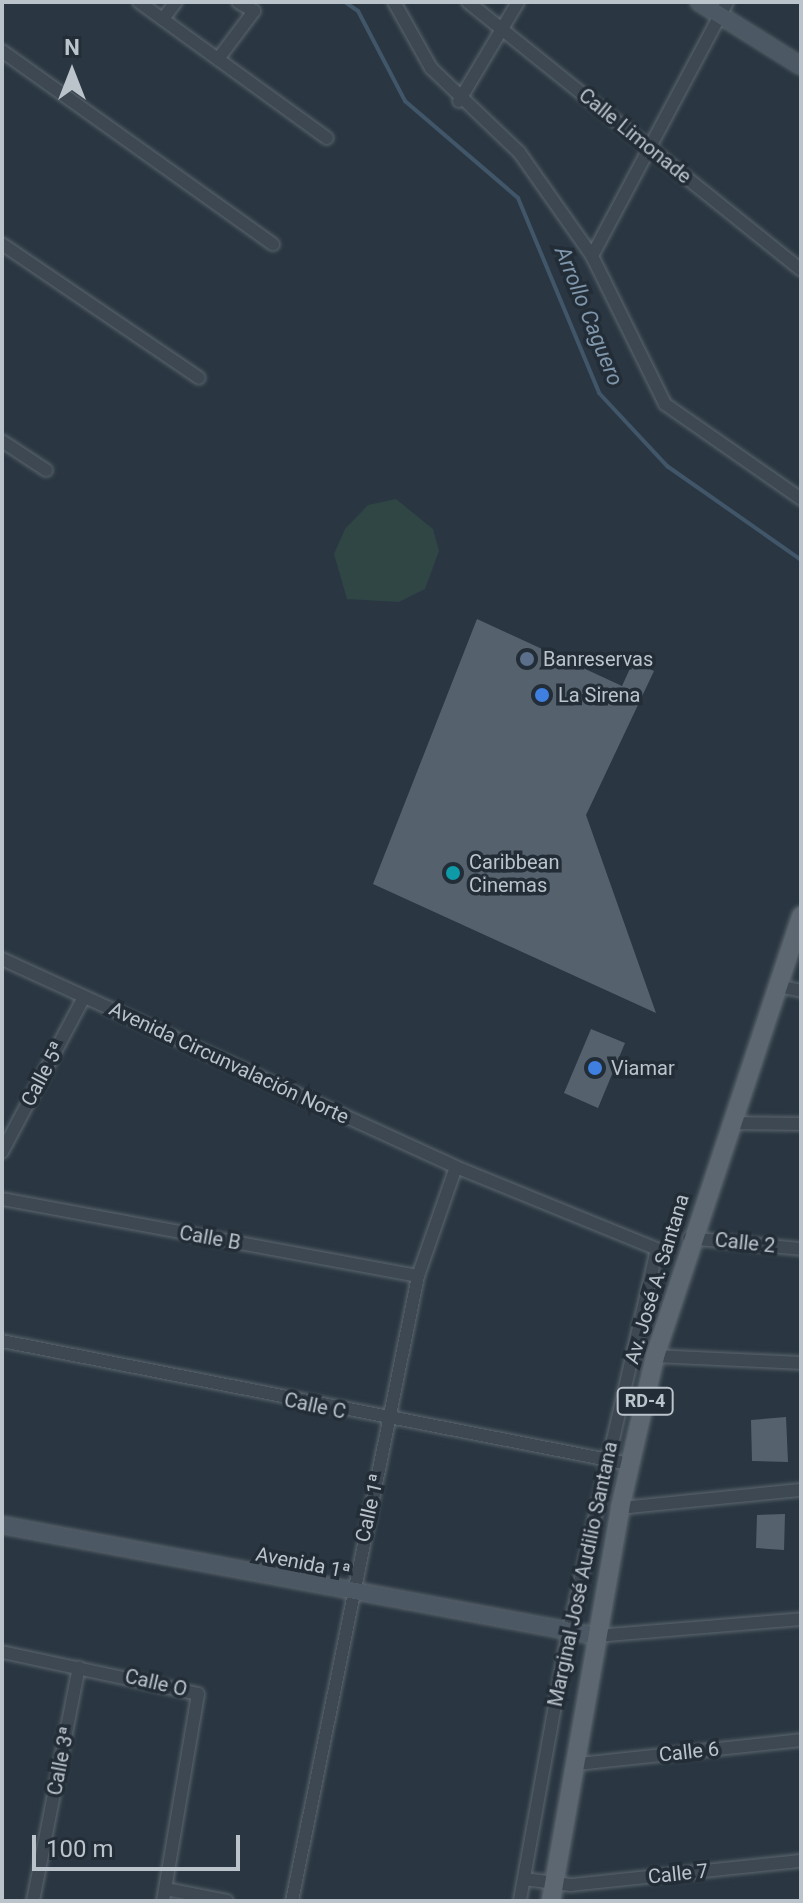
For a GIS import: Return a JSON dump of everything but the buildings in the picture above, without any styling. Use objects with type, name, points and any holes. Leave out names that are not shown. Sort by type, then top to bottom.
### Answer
[{"type":"main road","name":"Av. José A. Santana","points":[[553,1893],[578,1764],[596,1636],[620,1508],[655,1356],[689,1238],[801,916]]},
{"type":"street","points":[[139,2],[327,138]]},
{"type":"street","points":[[163,19],[176,2]]},
{"type":"street","points":[[218,59],[254,11],[238,2]]},
{"type":"street","points":[[394,2],[459,101],[519,152],[592,256],[665,404],[800,493]]},
{"type":"street","name":"Calle Limonade","points":[[468,2],[801,270]]},
{"type":"street","points":[[459,101],[518,2]]},
{"type":"street","points":[[699,2],[724,9],[801,66]]},
{"type":"street","points":[[592,256],[724,9]]},
{"type":"street","points":[[2,51],[273,244]]},
{"type":"street","points":[[2,244],[199,378]]},
{"type":"street","points":[[2,441],[46,470]]},
{"type":"street","name":"Avenida Circunvalación Norte","points":[[2,959],[456,1167],[657,1249]]},
{"type":"street","points":[[778,986],[801,991]]},
{"type":"street","name":"Calle 5ª","points":[[2,1152],[84,997]]},
{"type":"street","points":[[730,1123],[801,1124]]},
{"type":"street","name":"Calle 1ª","points":[[292,1901],[350,1592],[391,1422],[418,1276],[456,1167]]},
{"type":"street","name":"Calle B","points":[[2,1199],[418,1276]]},
{"type":"street","name":"Calle 2","points":[[689,1238],[801,1249]]},
{"type":"street","name":"Marginal José Audilio Santana","points":[[520,1901],[568,1633],[657,1249]]},
{"type":"street","name":"Calle C","points":[[2,1341],[391,1422],[629,1464]]},
{"type":"street","points":[[655,1356],[801,1363]]},
{"type":"street","points":[[620,1508],[801,1490]]},
{"type":"street","name":"Avenida 1ª","points":[[2,1525],[596,1636]]},
{"type":"street","points":[[596,1636],[801,1619]]},
{"type":"street","name":"Calle O","points":[[2,1652],[198,1694],[164,1895]]},
{"type":"street","name":"Calle 3ª","points":[[33,1901],[79,1667]]},
{"type":"street","name":"Calle 6","points":[[578,1764],[801,1740]]},
{"type":"street","name":"Calle 7","points":[[524,1879],[553,1893],[801,1861]]},
{"type":"street","points":[[164,1895],[227,1901]]},
{"type":"green space","points":[[396,499],[433,529],[439,551],[425,589],[399,602],[347,599],[334,554],[345,529],[368,505]]},
{"type":"waterway","name":"Arrollo Caguero","points":[[345,2],[358,11],[405,101],[518,198],[599,393],[667,466],[801,560]]},
{"type":"place","name":"Banreservas","points":[[527,659]]},
{"type":"place","name":"La Sirena","points":[[542,695]]},
{"type":"place","name":"Caribbean Cinemas","points":[[453,873]]},
{"type":"place","name":"Viamar","points":[[595,1068]]}]
